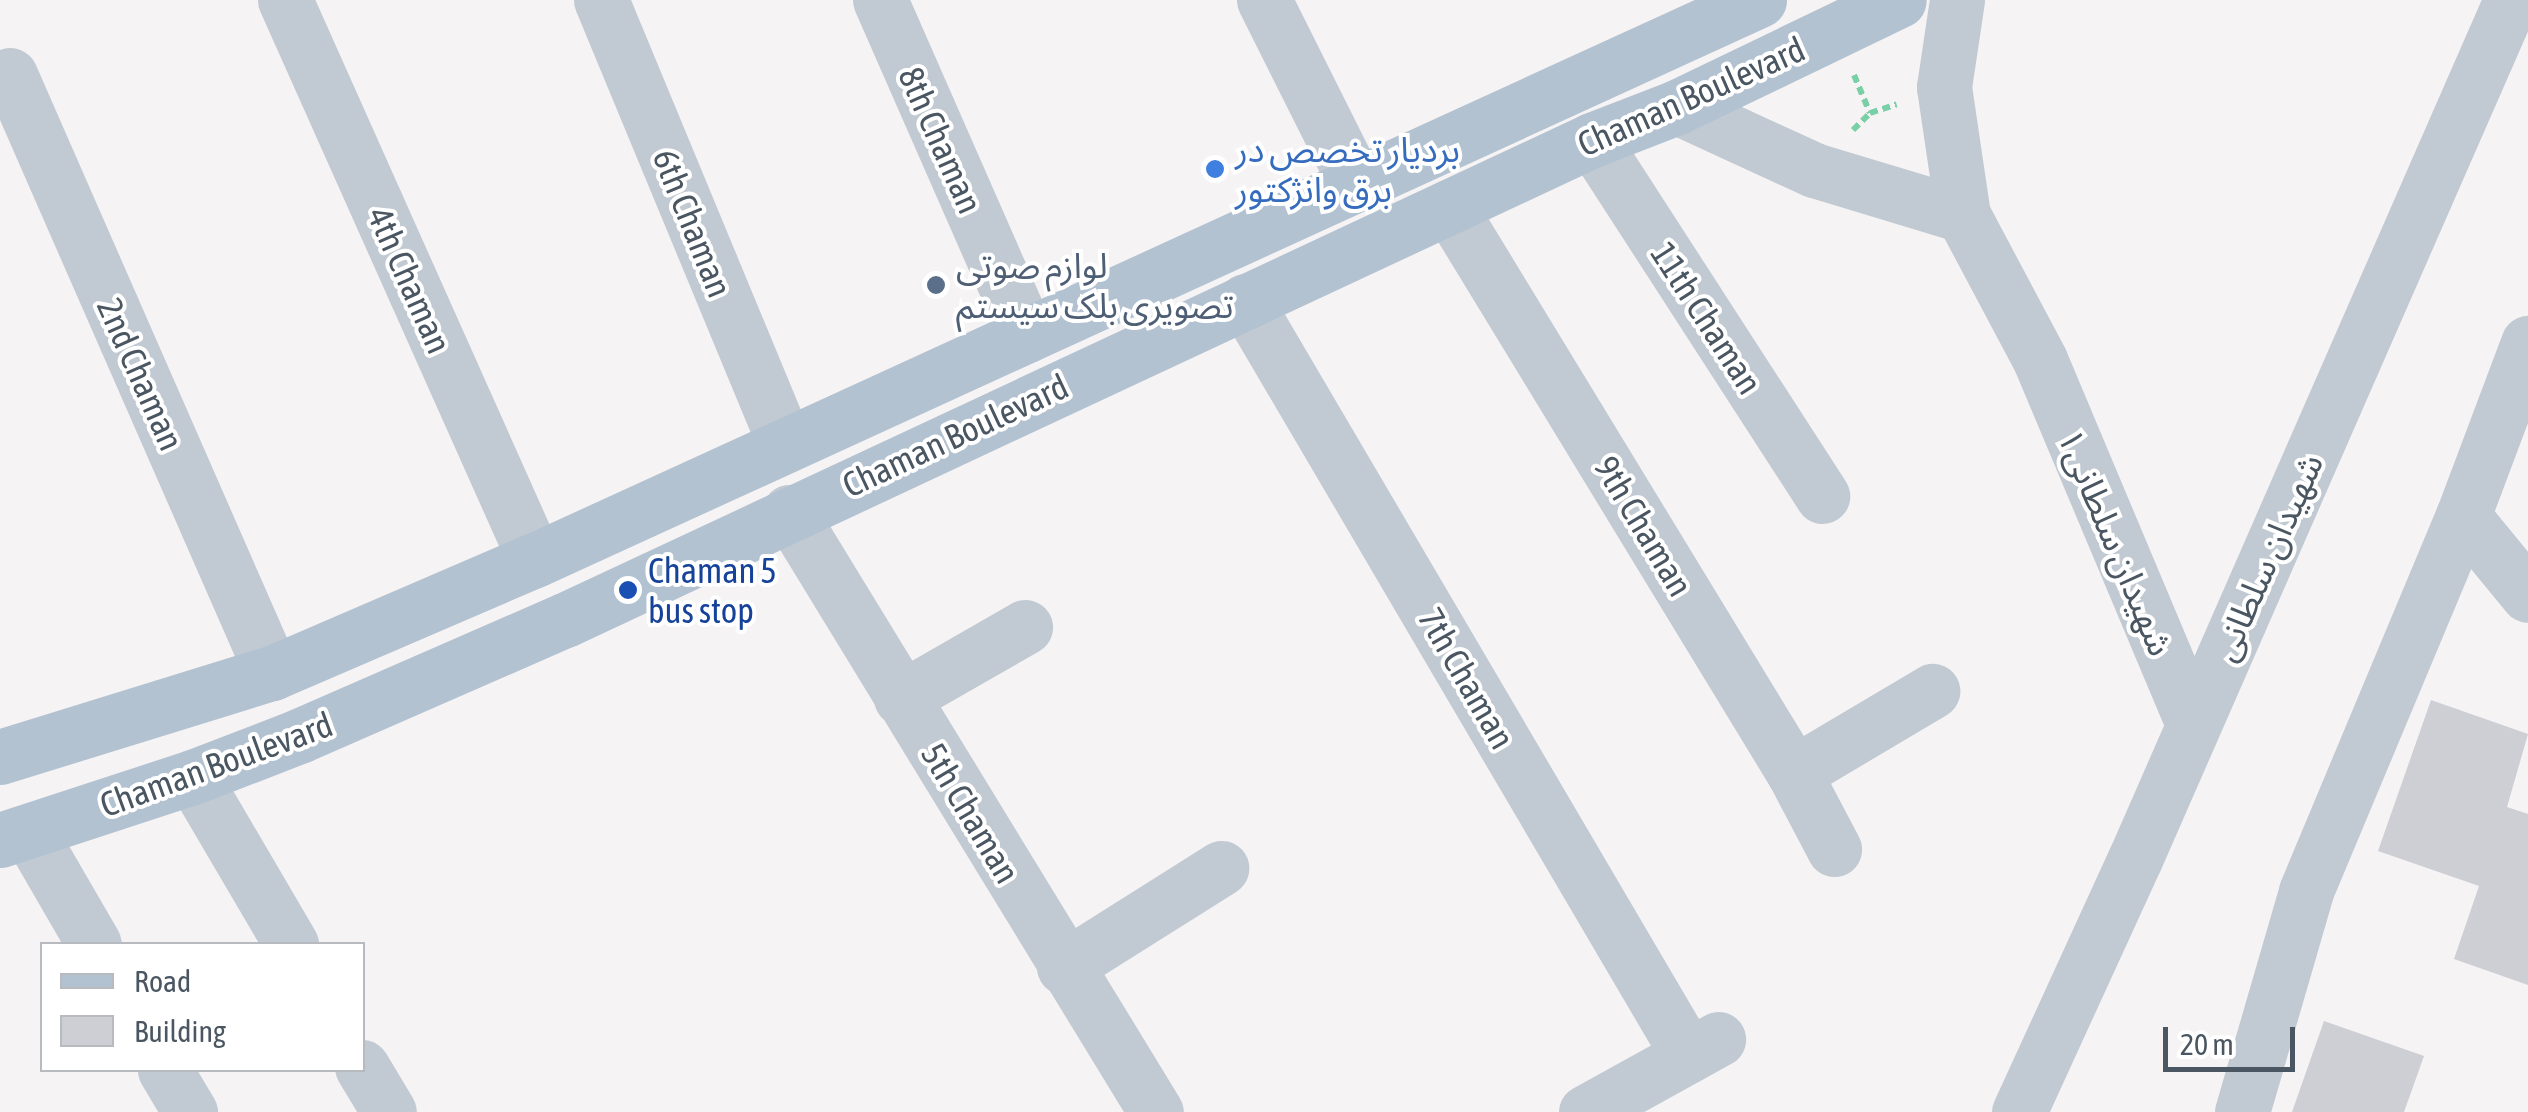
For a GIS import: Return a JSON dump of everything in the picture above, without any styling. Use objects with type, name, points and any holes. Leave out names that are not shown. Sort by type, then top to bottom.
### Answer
[{"type":"main road","name":"Chaman Boulevard","points":[[0,757],[272,673],[535,560],[1356,184],[1692,16],[1759,0]]},
{"type":"main road","name":"Chaman Boulevard","points":[[14,836],[192,777],[299,736],[565,620],[1592,140],[1678,107],[1899,0]]},
{"type":"street","name":"4th Chaman","points":[[285,0],[535,560]]},
{"type":"street","name":"6th Chaman","points":[[601,0],[785,446]]},
{"type":"street","name":"8th Chaman","points":[[880,0],[1027,335]]},
{"type":"street","points":[[1264,0],[1356,184]]},
{"type":"street","name":"شهیدان سلطانی۱","points":[[1956,0],[1944,87],[1963,215],[2040,360],[2193,724]]},
{"type":"street","name":"شهیدان سلطانی","points":[[2019,1112],[2511,0]]},
{"type":"street","name":"2nd Chaman","points":[[10,75],[272,673]]},
{"type":"street","points":[[1678,107],[1814,170],[1963,215]]},
{"type":"street","name":"11th Chaman","points":[[1592,140],[1822,496]]},
{"type":"street","name":"9th Chaman","points":[[1449,207],[1794,773],[1834,848]]},
{"type":"street","name":"7th Chaman","points":[[1245,301],[1705,1047],[1586,1112]]},
{"type":"street","points":[[2242,1112],[2306,892],[2463,516],[2528,343]]},
{"type":"street","name":"5th Chaman","points":[[789,512],[1156,1112]]},
{"type":"street","points":[[2463,516],[2528,595]]},
{"type":"street","points":[[901,698],[1026,628]]},
{"type":"street","points":[[1794,773],[1932,692]]},
{"type":"street","points":[[192,777],[290,942]]},
{"type":"street","points":[[14,836],[93,942]]},
{"type":"street","points":[[1064,967],[1221,868]]},
{"type":"street","points":[[166,1072],[190,1112]]},
{"type":"street","points":[[365,1072],[389,1112]]},
{"type":"path","points":[[1814,170],[1870,113],[1944,87]]},
{"type":"building","points":[[2431,700],[2528,734],[2507,807],[2528,814],[2528,985],[2454,959],[2479,886],[2378,851]]},
{"type":"building","points":[[2324,1021],[2424,1056],[2404,1112],[2292,1112]]},
{"type":"place","name":"بردیار تخصص در برق وانژکتور","points":[[1215,169]]},
{"type":"place","name":"لوازم صوتی تصویری بلک سیستم","points":[[936,285]]},
{"type":"place","name":"Chaman 5 bus stop","points":[[628,590]]}]
